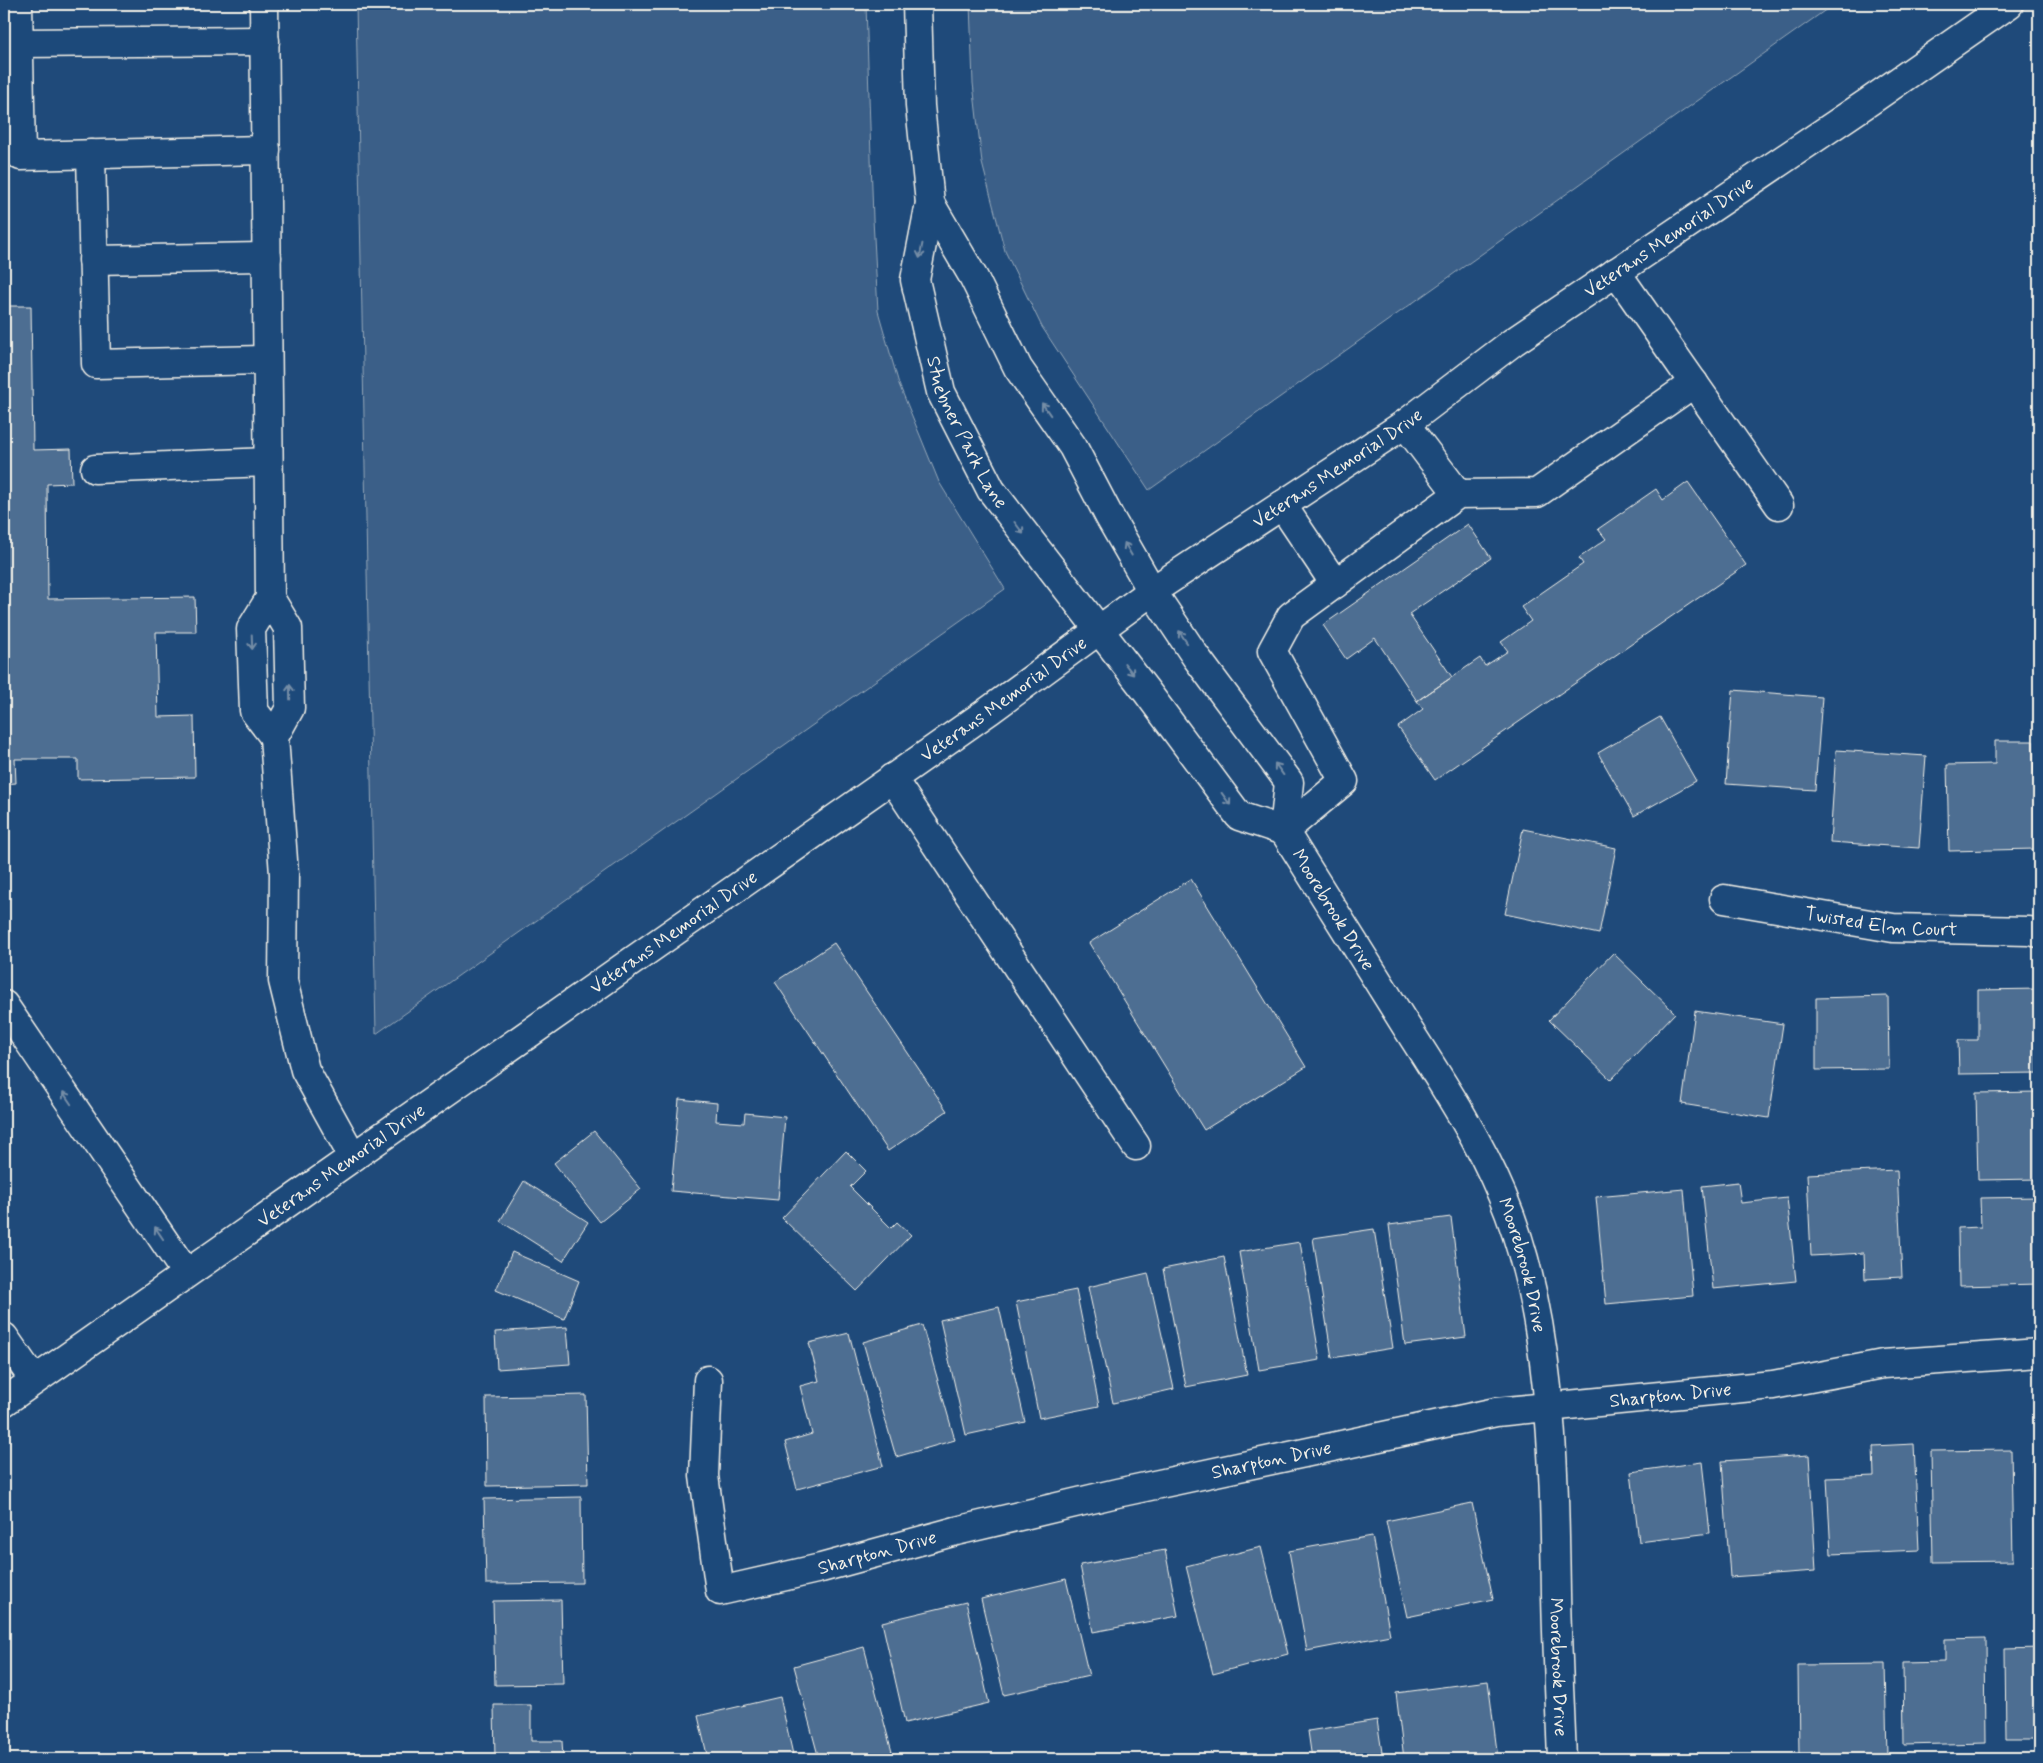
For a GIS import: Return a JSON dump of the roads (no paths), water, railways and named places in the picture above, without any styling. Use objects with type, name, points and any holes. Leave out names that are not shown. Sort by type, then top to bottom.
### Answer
[{"type":"street","points":[[18,4],[21,156],[266,150]]},
{"type":"street","points":[[264,4],[270,598],[288,628],[290,708],[274,737],[284,874],[283,981],[305,1070],[353,1157]]},
{"type":"street","name":"Stuebner Park Lane","points":[[917,4],[920,106],[930,203],[915,280],[941,392],[991,490],[1099,630]]},
{"type":"street","name":"Veterans Memorial Drive","points":[[4,1402],[990,710],[1152,591],[1405,424],[1512,342],[2009,4]]},
{"type":"street","points":[[19,44],[265,41]]},
{"type":"street","points":[[91,154],[96,364],[267,360]]},
{"type":"street","name":"Stuebner Park Lane","points":[[930,203],[974,278],[1018,368],[1073,447],[1109,516],[1152,591]]},
{"type":"street","points":[[93,260],[267,257]]},
{"type":"street","points":[[1616,272],[1778,505]]},
{"type":"street","points":[[1284,832],[1344,782],[1272,651],[1291,616],[1458,494],[1536,493],[1694,383]]},
{"type":"street","points":[[1405,424],[1458,494]]},
{"type":"street","points":[[95,469],[268,462]]},
{"type":"street","points":[[1282,505],[1335,584]]},
{"type":"street","name":"Moorebrook Drive","points":[[1152,591],[1196,657],[1289,782],[1284,832],[1452,1098],[1480,1146],[1503,1197],[1534,1300],[1542,1346],[1554,1480],[1562,1759]]},
{"type":"street","points":[[270,598],[251,629],[254,711],[274,737]]},
{"type":"street","name":"Moorebrook Drive","points":[[1099,630],[1239,816],[1284,832]]},
{"type":"street","points":[[892,778],[1136,1146]]},
{"type":"street","name":"Twisted Elm Court","points":[[1724,899],[1893,928],[2029,931],[2039,933]]},
{"type":"street","points":[[8,1018],[186,1273]]},
{"type":"street","points":[[4,1337],[34,1380]]},
{"type":"street","name":"Sharpton Drive","points":[[708,1380],[704,1476],[720,1591],[821,1568],[956,1531],[1118,1493],[1496,1412],[1773,1385],[1883,1364],[2039,1353]]}]
